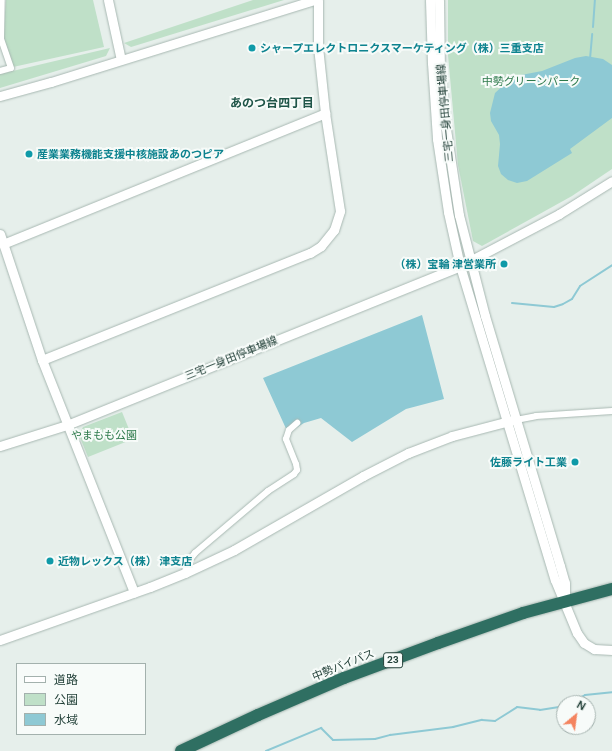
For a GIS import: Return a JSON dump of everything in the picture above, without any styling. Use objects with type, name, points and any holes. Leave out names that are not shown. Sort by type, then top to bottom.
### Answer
[{"type":"highway","name":"中勢バイパス","points":[[181,751],[258,715],[344,678],[438,642],[523,613],[612,589]]},
{"type":"street","points":[[0,71],[11,68],[1,39],[2,0]]},
{"type":"street","points":[[108,0],[121,60]]},
{"type":"street","points":[[0,96],[314,0]]},
{"type":"street","points":[[42,360],[310,252],[321,246],[334,230],[340,211],[325,113],[318,46],[318,0]]},
{"type":"street","name":"三宅一身田停車場線","points":[[430,0],[437,139],[448,212],[460,266]]},
{"type":"street","name":"三宅一身田停車場線","points":[[0,446],[66,425],[470,262],[459,215],[444,116],[440,57],[439,0]]},
{"type":"street","points":[[3,244],[325,113]]},
{"type":"street","points":[[612,181],[559,214],[470,262],[555,580],[577,633],[584,643],[594,649],[612,650]]},
{"type":"street","points":[[0,234],[42,360],[66,425],[134,592]]},
{"type":"street","points":[[460,266],[512,421]]},
{"type":"street","points":[[0,640],[134,592],[185,572],[234,550],[390,461],[452,436],[536,416],[612,411]]},
{"type":"street","points":[[185,572],[187,563],[195,553],[268,491],[294,474],[297,470],[296,464],[286,439],[289,430],[297,424]]},
{"type":"green space","points":[[6,0],[93,0],[104,47],[13,67],[3,39]]},
{"type":"green space","points":[[253,0],[284,0],[131,47],[124,43]]},
{"type":"green space","name":"中勢グリーンパーク","points":[[448,0],[612,0],[612,169],[572,196],[482,246],[473,241],[458,165],[448,55]]},
{"type":"green space","points":[[110,48],[106,56],[0,88],[0,74]]},
{"type":"green space","name":"やまもも公園","points":[[122,412],[133,439],[88,457],[79,435],[83,427]]},
{"type":"water","points":[[586,56],[603,59],[612,65],[612,118],[570,149],[572,153],[527,181],[517,183],[508,180],[501,174],[498,166],[500,144],[499,135],[491,121],[490,113],[495,93],[516,76],[542,71],[575,58]]},
{"type":"water","points":[[422,315],[444,399],[406,409],[352,442],[321,418],[304,423],[288,433],[263,378]]},
{"type":"waterway","points":[[593,27],[595,0]]},
{"type":"waterway","points":[[590,59],[592,34]]},
{"type":"waterway","points":[[512,303],[554,307],[563,304],[572,299],[580,286],[612,265]]},
{"type":"waterway","points":[[585,695],[612,692]]},
{"type":"waterway","points":[[266,751],[321,728],[333,740],[375,739],[390,735],[453,727],[482,720],[495,721],[517,707],[540,710],[556,707]]},
{"type":"place","name":"シャープエレクトロニクスマーケティング（株）三重支店","points":[[252,48]]},
{"type":"place","name":"産業業務機能支援中核施設あのつピア","points":[[29,154]]},
{"type":"place","name":"（株）宝輪 津営業所","points":[[504,264]]},
{"type":"place","name":"佐藤ライト工業","points":[[575,462]]},
{"type":"place","name":"近物レックス（株） 津支店","points":[[50,561]]},
{"type":"district","name":"あのつ台四丁目","points":[[272,104]]}]
